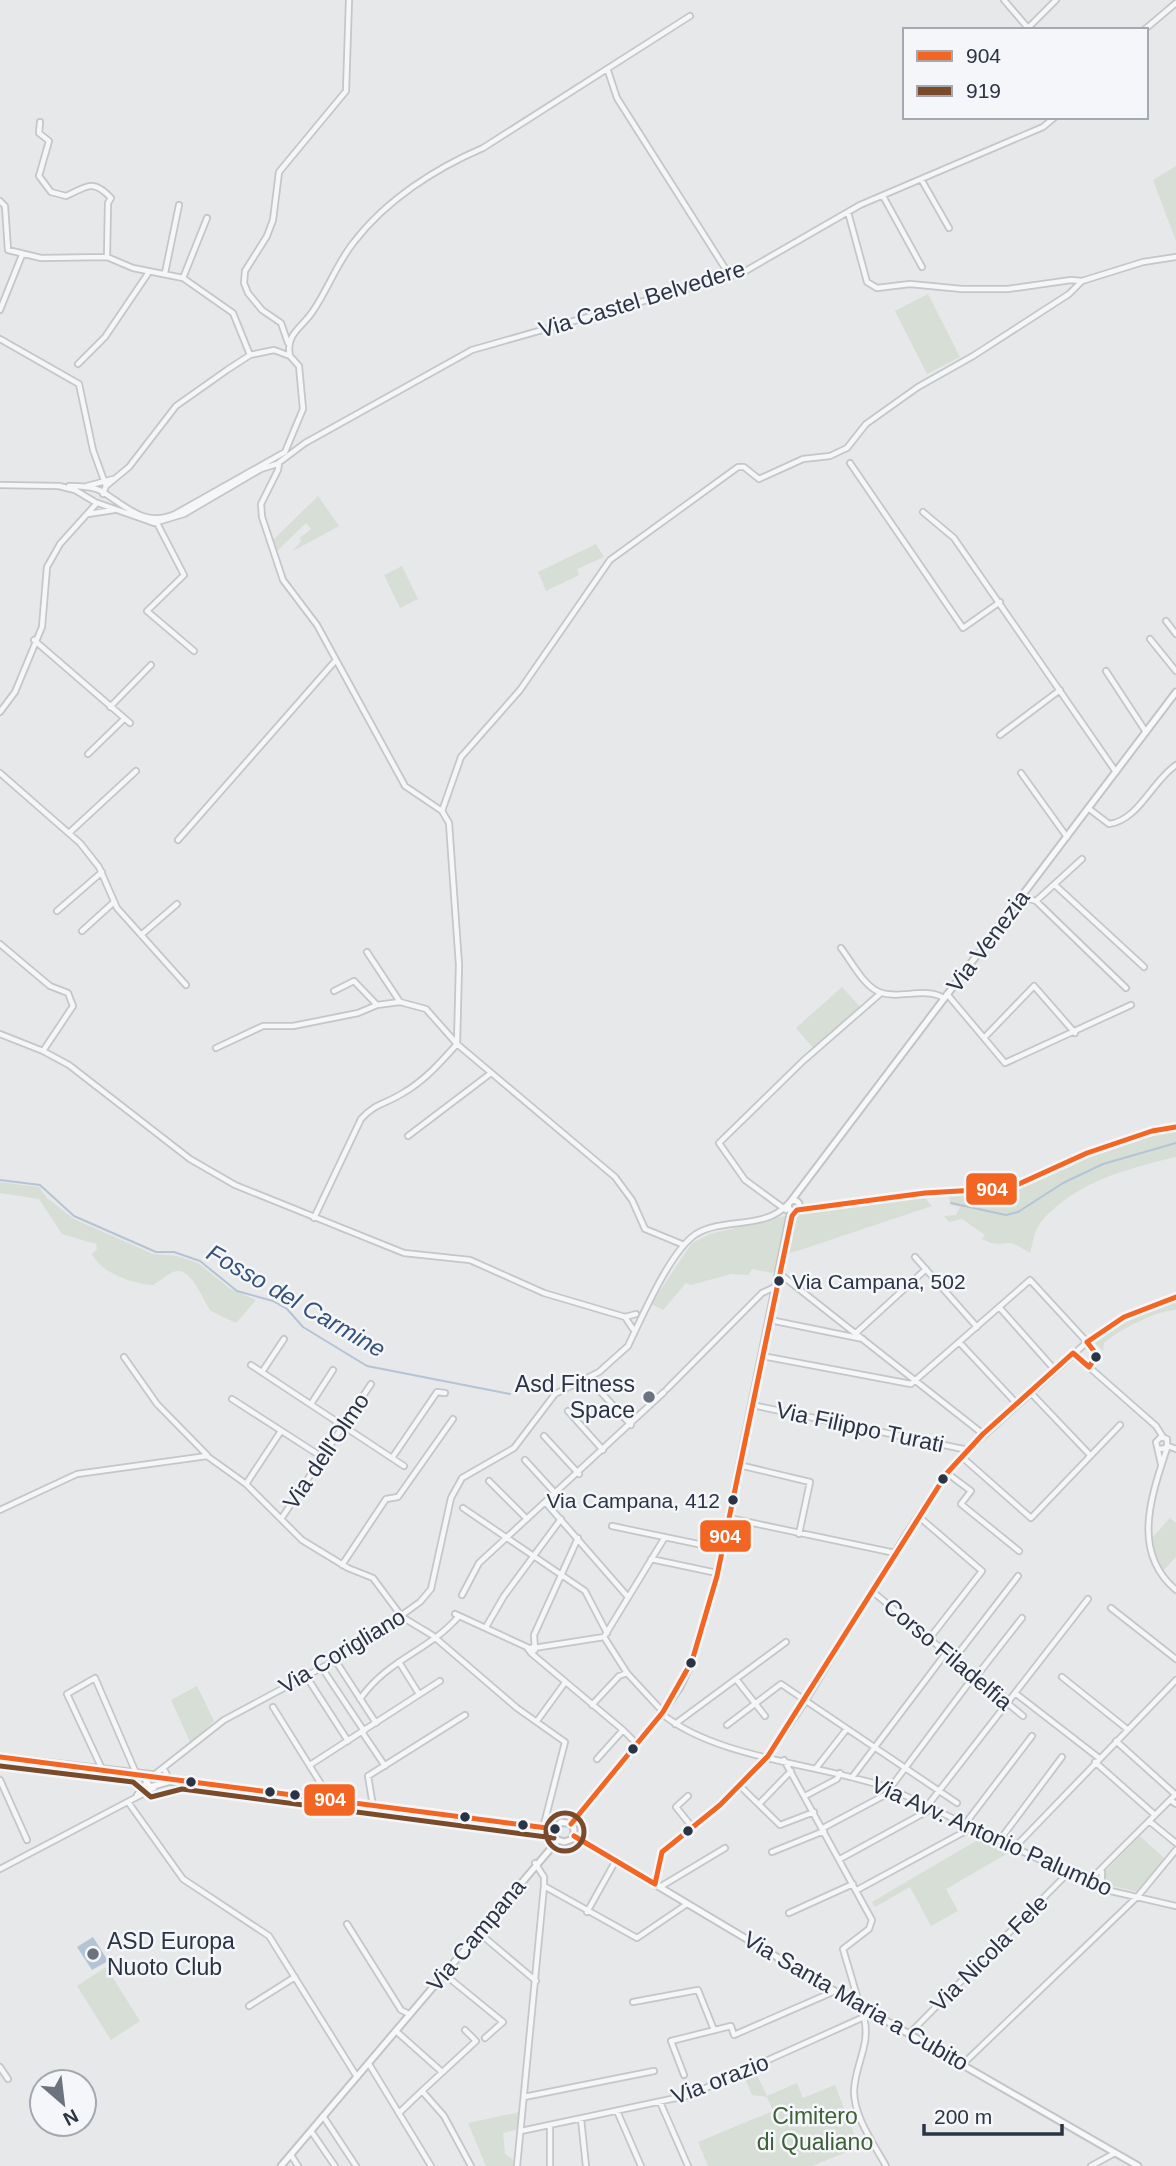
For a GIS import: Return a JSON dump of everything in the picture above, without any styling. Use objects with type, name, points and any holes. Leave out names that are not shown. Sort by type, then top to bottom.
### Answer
[{"type":"main road","name":"Via Venezia","points":[[793,1208],[798,1191],[1176,692]]},
{"type":"main road","points":[[571,1824],[662,1713],[680,1687],[692,1661],[717,1573],[793,1208]]},
{"type":"main road","points":[[0,1757],[136,1774],[156,1780]]},
{"type":"main road","points":[[136,1774],[146,1782],[181,1780],[555,1829]]},
{"type":"main road","points":[[146,1782],[181,1780]]},
{"type":"main road","points":[[555,1829],[561,1822],[571,1824]]},
{"type":"main road","points":[[555,1829],[558,1840],[567,1842],[574,1836],[571,1824]]},
{"type":"main road","name":"Via Santa Maria a Cubito","points":[[574,1836],[855,2003],[964,2063],[1138,2166]]},
{"type":"main road","name":"Via Campana","points":[[281,2166],[558,1840]]},
{"type":"street","points":[[290,356],[289,343],[281,323],[262,310],[248,293],[244,283],[245,271],[267,236],[273,220],[279,172],[346,91],[344,62],[349,0]]},
{"type":"street","points":[[1004,0],[1028,28],[1056,0]]},
{"type":"street","points":[[1146,28],[1176,3]]},
{"type":"street","points":[[289,343],[292,334],[312,312],[355,240],[387,208],[447,163],[483,148],[690,16]]},
{"type":"street","points":[[608,70],[617,98],[730,276]]},
{"type":"street","name":"Via Castel Belvedere","points":[[305,443],[472,349],[730,276],[848,212],[1043,127],[1053,119]]},
{"type":"street","points":[[40,122],[39,134],[49,141],[39,176],[47,188],[66,196],[80,186],[98,187],[111,198],[108,203],[107,257]]},
{"type":"street","points":[[921,179],[949,228]]},
{"type":"street","points":[[883,195],[922,267]]},
{"type":"street","points":[[0,201],[5,206],[8,250],[22,255],[58,258],[107,257],[149,272],[184,278],[233,313],[250,355]]},
{"type":"street","points":[[165,273],[179,205]]},
{"type":"street","points":[[848,212],[871,286],[925,284],[993,289],[1082,281],[1143,262],[1176,257]]},
{"type":"street","points":[[184,278],[208,218]]},
{"type":"street","points":[[0,310],[22,255]]},
{"type":"street","points":[[78,364],[105,337],[149,272]]},
{"type":"street","points":[[442,811],[461,757],[520,690],[610,560],[738,467],[744,467],[759,479],[803,459],[838,453],[854,443],[866,424],[918,387],[992,344],[1069,294],[1082,281]]},
{"type":"street","points":[[0,339],[79,384],[105,484],[103,494],[94,501]]},
{"type":"street","points":[[111,500],[110,488],[143,451],[176,407],[250,355],[274,350],[290,356],[299,366],[304,401],[293,438],[285,452]]},
{"type":"street","points":[[86,486],[134,514],[167,518],[305,443]]},
{"type":"street","points":[[59,486],[131,516],[158,523],[184,514],[305,443]]},
{"type":"street","points":[[273,462],[275,477],[261,505],[262,517],[283,580],[317,625],[405,786],[442,811],[451,834],[458,938],[457,1044],[437,1066],[404,1093],[372,1106],[361,1119],[314,1218]]},
{"type":"street","points":[[273,462],[275,477]]},
{"type":"street","points":[[850,463],[963,628],[1000,603]]},
{"type":"street","points":[[95,490],[120,475]]},
{"type":"street","points":[[0,485],[105,484]]},
{"type":"street","points":[[0,712],[15,692],[43,619],[47,568],[60,544],[87,514],[94,501],[95,490]]},
{"type":"street","points":[[87,514],[115,509]]},
{"type":"street","points":[[923,512],[954,538],[1116,772]]},
{"type":"street","points":[[158,523],[184,575],[147,611],[194,651]]},
{"type":"street","points":[[1166,621],[1176,634]]},
{"type":"street","points":[[1150,639],[1176,670]]},
{"type":"street","points":[[34,640],[130,723]]},
{"type":"street","points":[[178,840],[337,660]]},
{"type":"street","points":[[110,706],[151,665]]},
{"type":"street","points":[[1105,671],[1146,732]]},
{"type":"street","points":[[1000,734],[1060,690]]},
{"type":"street","points":[[88,754],[124,719]]},
{"type":"street","points":[[1088,808],[1109,824],[1121,820],[1136,808],[1159,777],[1176,765]]},
{"type":"street","points":[[69,833],[136,771]]},
{"type":"street","points":[[0,773],[69,833],[102,872],[114,902],[186,985]]},
{"type":"street","points":[[1021,774],[1067,837]]},
{"type":"street","points":[[1036,901],[1082,859]]},
{"type":"street","points":[[57,911],[102,872]]},
{"type":"street","points":[[1055,885],[1144,967]]},
{"type":"street","points":[[1022,897],[1036,901],[1126,988]]},
{"type":"street","points":[[82,931],[114,902]]},
{"type":"street","points":[[141,935],[177,904]]},
{"type":"street","points":[[0,944],[50,986],[63,989],[72,1000],[72,1011],[43,1051]]},
{"type":"street","points":[[841,948],[871,987],[881,993],[928,993],[946,996],[1003,1061],[1011,1063],[1131,1005]]},
{"type":"street","points":[[367,952],[400,1002]]},
{"type":"street","points":[[334,991],[354,981],[377,1005]]},
{"type":"street","points":[[984,1038],[1034,986],[1075,1033]]},
{"type":"street","points":[[793,1208],[745,1180],[719,1143],[803,1061],[881,993]]},
{"type":"street","points":[[216,1048],[263,1026],[293,1026],[358,1013],[377,1005],[400,1002],[426,1009],[457,1044],[615,1177],[632,1200],[645,1229],[684,1245],[697,1233],[760,1220],[793,1208],[956,1190],[1010,1188],[1087,1153],[1152,1131],[1176,1127]]},
{"type":"street","points":[[0,1034],[43,1051],[69,1065],[212,1172],[314,1218],[404,1253],[479,1263],[557,1298],[625,1317],[636,1314]]},
{"type":"street","points":[[408,1136],[491,1073]]},
{"type":"street","name":"Via Corigliano","points":[[172,1761],[224,1720],[322,1668],[402,1617],[430,1589],[456,1485],[462,1478],[514,1448],[555,1394],[598,1372],[618,1357],[628,1346],[651,1297],[684,1245]]},
{"type":"street","points":[[915,1257],[977,1327]]},
{"type":"street","points":[[856,1333],[926,1269]]},
{"type":"street","points":[[780,1273],[983,1434]]},
{"type":"street","points":[[762,1356],[908,1385],[916,1381],[1030,1280],[1087,1342]]},
{"type":"street","points":[[463,1595],[479,1563],[631,1425],[762,1293],[777,1286]]},
{"type":"street","points":[[658,1886],[662,1852],[740,1786],[768,1756],[806,1702],[918,1516],[947,1474],[968,1450],[1054,1369],[1087,1342],[1124,1317],[1176,1297]]},
{"type":"street","points":[[999,1307],[1054,1369]]},
{"type":"street","points":[[625,1317],[633,1329]]},
{"type":"street","points":[[770,1320],[863,1339]]},
{"type":"street","points":[[262,1372],[285,1339]]},
{"type":"street","points":[[960,1343],[1017,1404]]},
{"type":"street","points":[[1073,1353],[1176,1446]]},
{"type":"street","points":[[124,1357],[157,1404],[207,1455],[246,1483],[302,1540],[342,1565],[373,1578],[402,1617],[436,1639],[565,1742],[543,1828]]},
{"type":"street","points":[[251,1365],[404,1466]]},
{"type":"street","points":[[311,1404],[333,1370]]},
{"type":"street","name":"Via dell'Olmo","points":[[281,1519],[371,1384]]},
{"type":"street","points":[[598,1389],[631,1425]]},
{"type":"street","points":[[392,1458],[437,1392],[445,1392]]},
{"type":"street","points":[[1030,1392],[1090,1455]]},
{"type":"street","points":[[232,1399],[322,1457]]},
{"type":"street","name":"Via Filippo Turati","points":[[752,1405],[968,1450]]},
{"type":"street","points":[[568,1411],[603,1450]]},
{"type":"street","points":[[342,1565],[386,1499],[398,1497],[453,1419]]},
{"type":"street","points":[[1153,1424],[1161,1465]]},
{"type":"street","points":[[962,1457],[1031,1518],[1120,1425]]},
{"type":"street","points":[[246,1483],[281,1431]]},
{"type":"street","points":[[544,1436],[579,1474]]},
{"type":"street","points":[[1157,1440],[1165,1438]]},
{"type":"street","points":[[1165,1438],[1167,1447],[1149,1520],[1148,1550],[1158,1573],[1176,1590]]},
{"type":"street","points":[[1158,1449],[1176,1446]]},
{"type":"street","points":[[0,1510],[77,1474],[207,1455]]},
{"type":"street","points":[[525,1460],[556,1494]]},
{"type":"street","points":[[739,1465],[810,1482],[799,1534]]},
{"type":"street","points":[[947,1474],[971,1491],[961,1504],[1019,1551]]},
{"type":"street","points":[[489,1481],[527,1519]]},
{"type":"street","points":[[546,1503],[628,1597]]},
{"type":"street","name":"Via Avv. Antonio Palumbo","points":[[463,1508],[585,1591],[627,1673],[662,1713],[694,1736],[853,1776],[889,1788],[1101,1889],[1176,1906]]},
{"type":"street","points":[[918,1516],[982,1571],[929,1639]]},
{"type":"street","points":[[729,1518],[895,1553]]},
{"type":"street","points":[[486,1627],[503,1596],[561,1519]]},
{"type":"street","points":[[612,1526],[722,1549]]},
{"type":"street","points":[[532,1649],[606,1635],[665,1537]]},
{"type":"street","points":[[532,1649],[534,1635],[578,1538]]},
{"type":"street","points":[[651,1559],[717,1573]]},
{"type":"street","points":[[954,1660],[1018,1576]]},
{"type":"street","name":"Corso Filadelfia","points":[[873,1591],[1023,1716]]},
{"type":"street","points":[[840,1859],[930,1807],[939,1790],[1087,1599]]},
{"type":"street","points":[[1111,1608],[1176,1659]]},
{"type":"street","points":[[360,1699],[377,1676],[436,1639],[457,1615],[532,1649],[564,1684],[637,1744]]},
{"type":"street","points":[[772,1852],[824,1829],[885,1795],[1022,1618]]},
{"type":"street","points":[[675,1724],[786,1642]]},
{"type":"street","points":[[853,1776],[946,1653]]},
{"type":"street","points":[[335,1660],[376,1723]]},
{"type":"street","points":[[399,1662],[419,1694]]},
{"type":"street","points":[[322,1668],[385,1766]]},
{"type":"street","points":[[592,1705],[619,1676],[627,1673]]},
{"type":"street","points":[[306,1676],[348,1741]]},
{"type":"street","points":[[1062,1677],[1128,1729]]},
{"type":"street","points":[[103,1771],[67,1694],[95,1678],[136,1774]]},
{"type":"street","points":[[736,1679],[765,1716]]},
{"type":"street","points":[[1014,1848],[1176,1680]]},
{"type":"street","points":[[310,1765],[440,1681]]},
{"type":"street","points":[[537,1721],[564,1684]]},
{"type":"street","points":[[727,1725],[782,1684],[957,1803]]},
{"type":"street","points":[[1169,1687],[1176,1693]]},
{"type":"street","points":[[1015,1693],[1097,1760],[1155,1815]]},
{"type":"street","points":[[273,1707],[331,1800]]},
{"type":"street","points":[[373,1806],[368,1776],[465,1715]]},
{"type":"street","points":[[597,1759],[623,1730]]},
{"type":"street","points":[[817,1768],[846,1730]]},
{"type":"street","points":[[965,1824],[1032,1736]]},
{"type":"street","points":[[1087,1883],[1102,1871],[1176,1794],[1116,1741]]},
{"type":"street","points":[[999,1841],[1062,1758]]},
{"type":"street","points":[[784,1760],[872,1920],[869,1929],[844,1949],[857,1996],[855,2003]]},
{"type":"street","points":[[128,1801],[156,1780],[172,1761]]},
{"type":"street","points":[[156,1780],[172,1761]]},
{"type":"street","points":[[165,1771],[170,1779]]},
{"type":"street","points":[[759,1804],[791,1771]]},
{"type":"street","points":[[805,1796],[836,1779],[840,1773]]},
{"type":"street","points":[[0,1780],[27,1840]]},
{"type":"street","points":[[0,1869],[128,1801],[142,1791],[146,1782]]},
{"type":"street","points":[[740,1786],[780,1825],[814,1812]]},
{"type":"street","points":[[688,1797],[676,1807],[692,1827]]},
{"type":"street","points":[[1170,1800],[1176,1804]]},
{"type":"street","points":[[128,1801],[183,1879],[269,1936],[357,2077]]},
{"type":"street","points":[[1149,1821],[1176,1843]]},
{"type":"street","points":[[857,1890],[973,1827]]},
{"type":"street","points":[[658,1886],[725,1848]]},
{"type":"street","points":[[964,2063],[1138,1896],[1176,1850]]},
{"type":"street","points":[[587,1912],[615,1862]]},
{"type":"street","points":[[517,2166],[537,1981],[544,1886],[544,1877],[536,1863]]},
{"type":"street","points":[[1101,1889],[1102,1871]]},
{"type":"street","name":"Via Nicola Fele","points":[[910,2033],[1068,1873]]},
{"type":"street","points":[[789,1913],[853,1884]]},
{"type":"street","points":[[544,1886],[637,1938],[687,1904]]},
{"type":"street","points":[[347,1924],[401,2010],[409,2014]]},
{"type":"street","points":[[478,1932],[537,1981]]},
{"type":"street","points":[[444,1974],[502,2022],[485,2038]]},
{"type":"street","points":[[249,2006],[295,1977]]},
{"type":"street","points":[[633,2002],[698,1990],[714,2030]]},
{"type":"street","points":[[684,2075],[671,2041],[731,2026],[734,2035],[835,1991]]},
{"type":"street","name":"Via orazio","points":[[521,2131],[700,2091],[864,2017],[869,2011]]},
{"type":"street","points":[[864,2017],[868,2032],[855,2083],[855,2101],[886,2166]]},
{"type":"street","points":[[399,2113],[476,2041],[465,2030]]},
{"type":"street","points":[[396,2031],[442,2072]]},
{"type":"street","points":[[369,2064],[431,2166]]},
{"type":"street","points":[[0,2067],[8,2079]]},
{"type":"street","points":[[524,2097],[654,2071]]},
{"type":"street","points":[[422,2091],[444,2116],[471,2166]]},
{"type":"street","points":[[660,2102],[688,2166]]},
{"type":"street","points":[[617,2111],[641,2166]]},
{"type":"street","points":[[323,2116],[356,2166]]},
{"type":"street","points":[[581,2119],[586,2166]]},
{"type":"street","points":[[550,2166],[551,2125]]},
{"type":"street","points":[[312,2131],[335,2166]]},
{"type":"street","points":[[1091,2166],[1116,2152]]},
{"type":"street","points":[[291,2155],[298,2166]]},
{"type":"green space","points":[[1176,166],[1176,241],[1153,180]]},
{"type":"green space","points":[[928,294],[960,357],[927,374],[895,311]]},
{"type":"green space","points":[[318,496],[339,526],[293,551],[301,541],[300,538],[311,529],[306,523],[276,552],[272,541]]},
{"type":"green space","points":[[596,544],[604,557],[577,569],[579,575],[546,591],[538,572]]},
{"type":"green space","points":[[402,566],[418,599],[400,608],[384,575]]},
{"type":"green space","points":[[842,987],[861,1008],[815,1050],[796,1028]]},
{"type":"green space","points":[[1176,1132],[1176,1157],[1103,1179],[1054,1208],[1039,1225],[1030,1253],[1012,1243],[995,1244],[986,1241],[982,1239],[985,1235],[962,1219],[949,1222],[944,1216],[956,1215],[960,1207],[951,1205],[948,1194],[993,1193],[1018,1189],[1137,1138]]},
{"type":"green space","points":[[0,1182],[39,1187],[47,1198],[74,1219],[153,1254],[177,1256],[198,1263],[229,1288],[256,1300],[236,1323],[211,1311],[196,1285],[185,1273],[173,1272],[153,1285],[118,1276],[96,1261],[92,1254],[97,1249],[96,1244],[62,1234],[39,1199],[0,1193]]},
{"type":"green space","points":[[923,1196],[932,1206],[788,1254],[797,1213]]},
{"type":"green space","points":[[789,1215],[777,1268],[772,1273],[752,1269],[749,1275],[731,1274],[691,1285],[686,1283],[663,1310],[651,1304],[692,1243],[710,1234]]},
{"type":"green space","points":[[1176,1301],[1176,1310],[1159,1313],[1128,1327],[1104,1343],[1103,1351],[1093,1341],[1120,1324]]},
{"type":"green space","points":[[1170,1518],[1176,1523],[1176,1557],[1162,1572],[1154,1556],[1151,1539]]},
{"type":"green space","points":[[197,1686],[214,1721],[191,1744],[171,1700]]},
{"type":"green space","points":[[1140,1836],[1165,1859],[1138,1892],[1108,1885],[1104,1873]]},
{"type":"green space","points":[[981,1838],[1010,1852],[946,1889],[958,1911],[931,1926],[910,1887],[875,1907],[872,1902]]},
{"type":"green space","points":[[106,1967],[140,2021],[111,2040],[77,1986]]},
{"type":"green space","name":"Cimitero di Qualiano","points":[[754,2069],[767,2096],[797,2083],[803,2098],[835,2085],[859,2147],[812,2166],[708,2166],[698,2142],[773,2111],[767,2097],[752,2095],[743,2074]]},
{"type":"green space","points":[[520,2112],[519,2129],[503,2133],[505,2154],[515,2161],[515,2166],[486,2166],[468,2123]]},
{"type":"water","name":"ASD Europa Nuoto Club","points":[[93,1937],[108,1961],[92,1970],[77,1947]]},
{"type":"waterway","points":[[951,1203],[1006,1215],[1018,1212],[1063,1183],[1103,1164],[1176,1143]]},
{"type":"waterway","name":"Fosso del Carmine","points":[[0,1180],[40,1185],[74,1216],[156,1252],[174,1252],[200,1261],[237,1291],[273,1301],[287,1309],[303,1327],[367,1366],[510,1394]]},
{"type":"transit line","name":"904","points":[[797,1210],[925,1193],[1010,1188],[1087,1153],[1152,1131],[1176,1127]]},
{"type":"transit line","name":"904","points":[[571,1824],[663,1712],[692,1661],[717,1576],[792,1216],[796,1211]]},
{"type":"transit line","name":"904","points":[[574,1836],[655,1884],[662,1852],[720,1805],[768,1756],[947,1473],[983,1434],[1073,1353],[1089,1367],[1097,1355],[1087,1342],[1124,1317],[1176,1297]]},
{"type":"transit line","name":"904","points":[[0,1757],[555,1829]]},
{"type":"transit line","name":"919","points":[[0,1766],[133,1782],[151,1797],[182,1789],[554,1838]]},
{"type":"transit line","name":"919","points":[[565,1813],[578,1819],[584,1832],[578,1845],[565,1851],[552,1845],[546,1832],[552,1819],[565,1813]]},
{"type":"place","name":"Via Campana, 502","points":[[779,1281]]},
{"type":"place","name":"Asd Fitness Space","points":[[649,1397]]},
{"type":"place","name":"Via Campana, 412","points":[[733,1500]]},
{"type":"place","name":"ASD Europa Nuoto Club","points":[[93,1954]]}]
